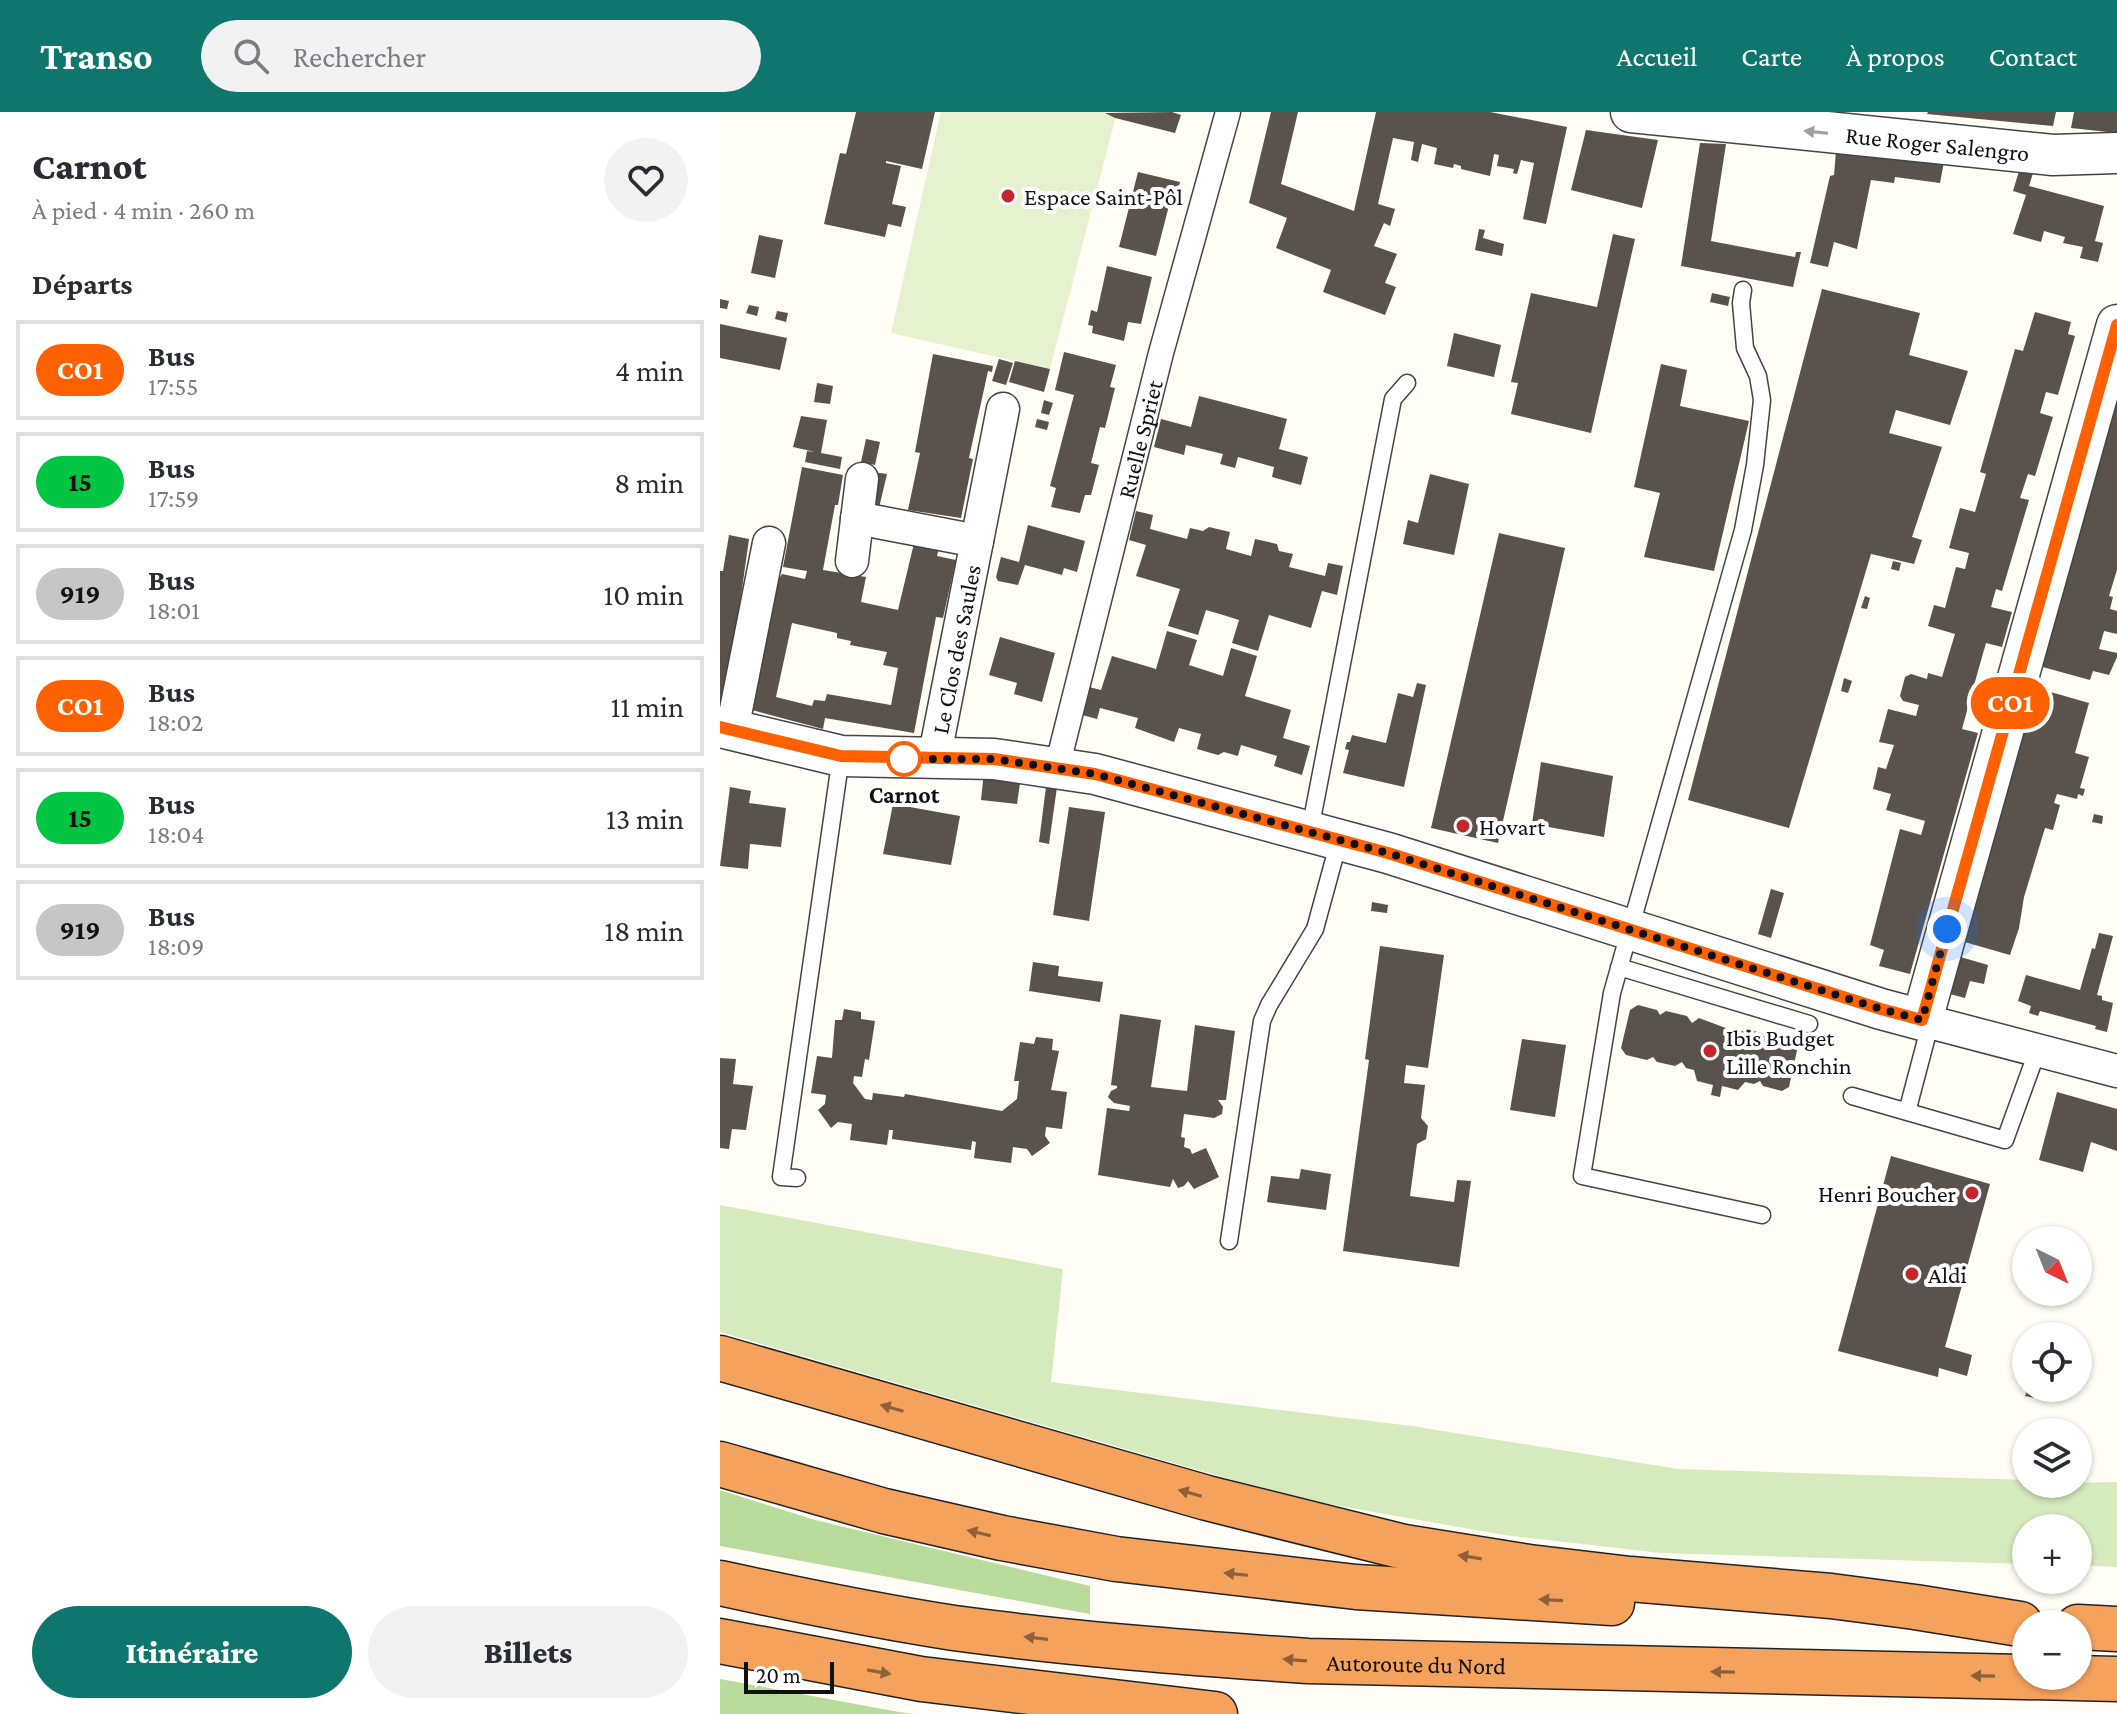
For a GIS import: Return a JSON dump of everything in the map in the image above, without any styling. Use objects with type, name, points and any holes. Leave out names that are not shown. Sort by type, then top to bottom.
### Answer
[{"type":"highway","points":[[720,1358],[1207,1498],[1404,1547],[1544,1568],[1831,1596],[2012,1622]]},
{"type":"highway","points":[[720,1464],[928,1521],[1063,1550],[1176,1568],[1356,1587],[1532,1599],[2012,1623]]},
{"type":"highway","name":"Autoroute du Nord","points":[[720,1583],[952,1627],[1067,1642],[1266,1659],[1428,1666],[2117,1679]]},
{"type":"highway","points":[[2092,1628],[2117,1629]]},
{"type":"highway","points":[[720,1641],[921,1679],[1215,1714]]},
{"type":"street","name":"Ruelle Spriet","points":[[1057,767],[1161,353],[1228,112]]},
{"type":"street","name":"Rue Roger Salengro","points":[[1631,112],[2053,155],[2117,165]]},
{"type":"street","name":"Rue Roger Salengro","points":[[2053,155],[2117,153]]},
{"type":"street","points":[[1926,1020],[2117,325]]},
{"type":"street","name":"Le Clos des Saules","points":[[934,759],[1003,409]]},
{"type":"street","points":[[852,561],[862,479]]},
{"type":"street","name":"Le Clos des Saules","points":[[857,518],[977,541]]},
{"type":"street","points":[[769,543],[726,729],[841,756],[994,759],[1057,767],[1221,807],[1631,929],[1881,1009],[2117,1071]]},
{"type":"lane","points":[[1743,290],[1741,303],[1745,348],[1758,376],[1762,400],[1755,465],[1743,530],[1619,967],[1607,1020],[1582,1176],[1762,1215]]},
{"type":"lane","points":[[1229,1241],[1262,1021],[1315,929],[1324,836],[1393,399],[1407,383]]},
{"type":"lane","points":[[797,1178],[781,1177],[841,756]]},
{"type":"lane","points":[[1619,967],[1809,1024]]},
{"type":"lane","points":[[1907,1112],[1926,1020]]},
{"type":"lane","points":[[1852,1096],[2005,1140],[2038,1049]]},
{"type":"green space","name":"Espace Saint-Pôl","points":[[941,112],[1103,112],[1116,116],[1050,369],[891,333]]},
{"type":"green space","points":[[720,1205],[1063,1269],[1051,1382],[1412,1426],[1678,1469],[2012,1480],[2012,1498],[2092,1498],[2092,1483],[2117,1482],[2117,1567],[2092,1566],[2092,1514],[2012,1514],[2012,1564],[1661,1553],[1504,1535],[1295,1498],[720,1332]]},
{"type":"green space","points":[[720,1490],[815,1520],[1090,1586],[1090,1614],[720,1546]]},
{"type":"green space","points":[[720,1679],[899,1712],[913,1714],[720,1714]]},
{"type":"building","points":[[856,112],[935,112],[922,169],[886,161],[901,166],[892,204],[906,207],[901,227],[888,224],[885,237],[824,224],[840,153],[846,154]]},
{"type":"building","points":[[1172,112],[1181,115],[1175,133],[1105,113]]},
{"type":"building","points":[[1271,112],[1298,112],[1281,184],[1354,211],[1376,112],[1490,112],[1567,127],[1546,224],[1523,219],[1534,163],[1521,160],[1517,174],[1513,173],[1514,169],[1497,166],[1499,155],[1494,154],[1490,176],[1461,169],[1461,166],[1454,164],[1453,168],[1434,164],[1437,148],[1422,144],[1418,162],[1411,160],[1414,142],[1393,138],[1378,204],[1395,209],[1390,226],[1384,223],[1374,246],[1397,254],[1385,283],[1396,287],[1385,315],[1323,292],[1331,270],[1276,248],[1287,218],[1249,203]]},
{"type":"building","points":[[1928,112],[2056,112],[2053,126]]},
{"type":"building","points":[[2074,112],[2117,112],[2117,133],[2071,128]]},
{"type":"building","points":[[1586,130],[1658,140],[1642,208],[1571,190]]},
{"type":"building","points":[[1700,143],[1726,144],[1711,241],[1795,257],[1796,252],[1801,252],[1793,287],[1681,266]]},
{"type":"building","points":[[1836,151],[1944,162],[1940,183],[1895,177],[1894,183],[1871,180],[1857,249],[1834,242],[1828,267],[1810,263],[1830,176],[1834,175]]},
{"type":"building","points":[[2019,171],[2033,173],[2029,186],[2104,206],[2095,241],[2103,243],[2098,262],[2080,258],[2083,247],[2063,243],[2065,237],[2044,231],[2041,242],[2013,234],[2026,195],[2013,191]]},
{"type":"building","points":[[1138,172],[1180,182],[1176,200],[1171,198],[1156,256],[1119,247]]},
{"type":"building","points":[[1479,229],[1485,230],[1483,238],[1504,244],[1502,256],[1475,250]]},
{"type":"building","points":[[1613,234],[1635,239],[1591,433],[1511,414],[1518,383],[1511,382],[1531,293],[1597,307]]},
{"type":"building","points":[[759,235],[783,240],[775,278],[751,273]]},
{"type":"building","points":[[1107,266],[1152,277],[1141,324],[1128,322],[1124,341],[1092,333],[1093,326],[1088,325],[1091,310],[1097,312]]},
{"type":"building","points":[[1822,289],[1920,313],[1909,355],[1968,371],[1950,425],[1896,410],[1889,433],[1942,447],[1912,537],[1922,540],[1914,564],[1871,554],[1789,828],[1688,800]]},
{"type":"building","points":[[1712,293],[1730,297],[1728,306],[1710,302]]},
{"type":"building","points":[[720,299],[729,301],[727,309],[720,308]]},
{"type":"building","points":[[749,305],[759,307],[757,316],[746,313]]},
{"type":"building","points":[[777,311],[788,313],[786,322],[775,319]]},
{"type":"building","points":[[2035,312],[2071,322],[2068,334],[2075,336],[2058,395],[2046,392],[2040,413],[2053,417],[2035,476],[2028,474],[2020,498],[2029,500],[2002,591],[1996,589],[1991,607],[2012,612],[2002,647],[1986,643],[1978,671],[1962,729],[1978,733],[1910,974],[1879,966],[1884,950],[1870,945],[1900,829],[1921,835],[1925,821],[1886,810],[1891,794],[1873,789],[1878,767],[1886,769],[1894,745],[1879,742],[1888,709],[1916,716],[1919,705],[1903,701],[1900,696],[1905,677],[1911,674],[1927,679],[1928,673],[1942,677],[1955,634],[1928,626],[1934,605],[1945,608],[1956,567],[1965,569],[1969,553],[1949,548],[1960,508],[1975,512],[1986,474],[1980,472],[2015,349],[2023,351]]},
{"type":"building","points":[[720,324],[787,338],[780,370],[720,358]]},
{"type":"building","points":[[1454,333],[1501,345],[1494,377],[1447,366]]},
{"type":"building","points":[[1064,352],[1116,365],[1110,387],[1115,388],[1105,428],[1100,427],[1091,463],[1099,465],[1091,495],[1085,495],[1080,513],[1051,507],[1056,488],[1050,486],[1074,395],[1055,390]]},
{"type":"building","points":[[933,354],[993,366],[992,372],[988,371],[969,458],[973,459],[961,518],[908,510],[920,453],[915,452]]},
{"type":"building","points":[[999,359],[1013,363],[1006,385],[992,381]]},
{"type":"building","points":[[1015,361],[1050,369],[1044,392],[1009,382]]},
{"type":"building","points":[[1661,364],[1687,370],[1680,406],[1749,421],[1714,571],[1644,557],[1660,493],[1634,487]]},
{"type":"building","points":[[817,383],[833,386],[830,404],[814,402]]},
{"type":"building","points":[[2117,392],[2117,570],[2109,596],[2113,597],[2110,609],[2117,611],[2117,634],[2104,631],[2099,649],[2117,653],[2117,657],[2109,675],[2093,671],[2090,680],[2039,666]]},
{"type":"building","points":[[1199,396],[1287,419],[1279,449],[1308,457],[1301,485],[1272,477],[1274,467],[1238,457],[1235,468],[1220,464],[1223,454],[1186,445],[1184,455],[1154,447],[1161,419],[1191,427]]},
{"type":"building","points":[[1044,400],[1053,403],[1049,415],[1041,413]]},
{"type":"building","points":[[801,416],[827,420],[821,453],[842,457],[840,469],[805,462],[807,451],[815,452],[793,447]]},
{"type":"building","points":[[1037,419],[1049,422],[1047,430],[1035,427]]},
{"type":"building","points":[[866,439],[880,442],[875,465],[861,462]]},
{"type":"building","points":[[802,467],[843,475],[823,570],[866,577],[861,602],[898,610],[915,539],[940,544],[937,556],[956,560],[943,618],[936,617],[914,733],[825,718],[823,729],[748,709],[775,586],[782,574],[805,579],[807,571],[783,567]],"holes":[[[792,623],[837,633],[837,638],[851,641],[850,645],[887,652],[883,665],[898,668],[891,705],[827,694],[825,701],[814,700],[812,706],[776,697]]]},
{"type":"building","points":[[873,472],[887,474],[879,508],[865,505]]},
{"type":"building","points":[[1430,474],[1469,484],[1454,555],[1403,544],[1408,520],[1418,523]]},
{"type":"building","points":[[1136,511],[1153,515],[1150,529],[1187,539],[1190,528],[1203,531],[1209,527],[1230,532],[1226,549],[1251,556],[1255,539],[1277,544],[1279,551],[1293,554],[1289,567],[1325,576],[1328,563],[1343,566],[1337,595],[1322,591],[1311,628],[1269,615],[1258,651],[1232,643],[1239,620],[1206,610],[1198,635],[1168,626],[1180,589],[1136,576],[1146,545],[1129,540]]},
{"type":"building","points":[[1028,525],[1085,541],[1077,572],[1064,568],[1062,575],[1025,565],[1018,585],[998,581],[996,577],[1001,557],[1019,562]]},
{"type":"building","points":[[1499,533],[1565,548],[1498,843],[1431,828]]},
{"type":"building","points":[[729,535],[749,539],[726,703],[720,701],[720,571],[723,571]]},
{"type":"building","points":[[1893,561],[1901,563],[1899,571],[1891,569]]},
{"type":"building","points":[[1865,596],[1870,598],[1867,609],[1861,608]]},
{"type":"building","points":[[1167,631],[1197,640],[1189,665],[1223,676],[1231,648],[1257,656],[1245,696],[1291,710],[1283,738],[1310,746],[1302,775],[1274,766],[1277,756],[1241,745],[1238,756],[1197,749],[1201,734],[1179,728],[1174,742],[1135,728],[1138,718],[1100,708],[1097,719],[1082,715],[1089,687],[1101,690],[1112,656],[1156,669]]},
{"type":"building","points":[[1000,637],[1055,653],[1042,702],[1014,694],[1017,683],[989,675]]},
{"type":"building","points":[[1844,678],[1852,681],[1848,693],[1841,691]]},
{"type":"building","points":[[1417,683],[1426,685],[1404,787],[1343,773],[1349,750],[1345,749],[1352,735],[1386,743],[1398,693],[1413,697]]},
{"type":"building","points":[[2033,687],[2089,703],[2075,753],[2089,757],[2080,788],[2085,789],[2083,796],[2078,794],[2077,799],[2057,794],[2054,803],[2060,805],[2053,830],[2045,828],[2010,955],[1961,941]]},
{"type":"building","points":[[1541,762],[1613,776],[1604,837],[1532,824]]},
{"type":"building","points":[[984,771],[1021,776],[1017,804],[981,800]]},
{"type":"building","points":[[1047,779],[1058,780],[1049,844],[1039,842]]},
{"type":"building","points":[[730,787],[751,791],[749,803],[786,808],[781,847],[750,844],[748,869],[720,866]]},
{"type":"building","points":[[893,804],[960,816],[951,865],[883,854]]},
{"type":"building","points":[[1069,807],[1105,812],[1089,921],[1053,915]]},
{"type":"building","points":[[2094,814],[2103,816],[2102,824],[2092,822]]},
{"type":"building","points":[[1771,889],[1784,893],[1771,938],[1758,934]]},
{"type":"building","points":[[1372,902],[1388,905],[1387,913],[1371,911]]},
{"type":"building","points":[[2099,933],[2113,936],[2097,995],[2113,1003],[2107,1032],[2095,1029],[2096,1026],[2040,1011],[2038,1016],[2029,1013],[2031,1006],[2018,1001],[2026,975],[2080,990]]},
{"type":"building","points":[[1380,946],[1444,955],[1428,1068],[1406,1065],[1404,1083],[1425,1085],[1421,1118],[1428,1126],[1426,1139],[1417,1144],[1410,1196],[1454,1202],[1457,1180],[1471,1181],[1459,1267],[1343,1251],[1369,1060],[1365,1059]]},
{"type":"building","points":[[1957,956],[1988,965],[1984,984],[1970,981],[1965,998],[1946,993]]},
{"type":"building","points":[[1033,962],[1059,966],[1058,976],[1103,982],[1100,1002],[1029,991]]},
{"type":"building","name":"Ibis Budget Lille Ronchin","points":[[1638,1005],[1657,1010],[1660,1015],[1666,1011],[1687,1016],[1692,1023],[1699,1018],[1739,1033],[1746,1029],[1765,1034],[1768,1039],[1774,1036],[1793,1041],[1798,1046],[1789,1087],[1782,1091],[1763,1086],[1760,1081],[1754,1084],[1745,1082],[1738,1090],[1722,1086],[1720,1097],[1711,1095],[1713,1085],[1697,1081],[1694,1070],[1686,1068],[1682,1062],[1675,1066],[1657,1062],[1653,1057],[1647,1060],[1626,1055],[1621,1048],[1630,1010]]},
{"type":"building","points":[[844,1009],[861,1012],[861,1019],[875,1021],[869,1060],[865,1059],[862,1077],[854,1076],[853,1083],[865,1099],[872,1100],[873,1093],[904,1097],[905,1094],[1002,1111],[1017,1099],[1019,1081],[1014,1081],[1020,1042],[1034,1044],[1036,1037],[1053,1039],[1052,1050],[1059,1051],[1051,1090],[1067,1092],[1062,1129],[1046,1127],[1045,1136],[1050,1143],[1032,1156],[1027,1149],[1013,1147],[1011,1163],[974,1158],[976,1142],[972,1141],[971,1150],[892,1139],[893,1130],[889,1130],[887,1145],[850,1140],[852,1124],[838,1122],[831,1128],[818,1110],[825,1104],[826,1095],[811,1093],[817,1056],[832,1058],[835,1020],[842,1020]]},
{"type":"building","points":[[1120,1014],[1161,1020],[1151,1087],[1187,1091],[1195,1025],[1235,1031],[1226,1100],[1218,1100],[1223,1107],[1222,1114],[1214,1118],[1184,1114],[1181,1137],[1185,1138],[1184,1147],[1190,1149],[1192,1154],[1206,1148],[1219,1177],[1194,1189],[1188,1181],[1178,1188],[1173,1179],[1170,1187],[1098,1175],[1107,1108],[1129,1111],[1130,1106],[1114,1103],[1108,1097],[1117,1088],[1111,1085]]},
{"type":"building","points":[[1522,1039],[1566,1045],[1555,1117],[1510,1110]]},
{"type":"building","points":[[720,1058],[736,1059],[733,1084],[753,1086],[746,1130],[732,1129],[729,1149],[720,1148]]},
{"type":"building","points":[[2057,1092],[2117,1109],[2117,1151],[2091,1142],[2083,1172],[2039,1160]]},
{"type":"building","name":"Aldi","points":[[1891,1156],[1990,1184],[1945,1347],[1972,1355],[1967,1376],[1939,1368],[1938,1377],[1838,1351]]},
{"type":"building","points":[[1301,1169],[1331,1174],[1326,1210],[1267,1202],[1271,1176],[1299,1179]]},
{"type":"bus line","name":"CO1","points":[[720,727],[841,756],[994,759],[1095,774],[1388,853],[1922,1020],[2117,325]]},
{"type":"place","name":"Espace Saint-Pôl","points":[[1008,196]]},
{"type":"place","name":"Carnot","points":[[904,759]]},
{"type":"place","name":"Hovart","points":[[1463,826]]},
{"type":"place","name":"Ibis Budget Lille Ronchin","points":[[1710,1051]]},
{"type":"place","name":"Henri Boucher","points":[[1972,1193]]},
{"type":"place","name":"Aldi","points":[[1912,1274]]},
{"type":"route","points":[[904,759],[994,759],[1095,774],[1388,853],[1922,1020],[1947,929]]}]
